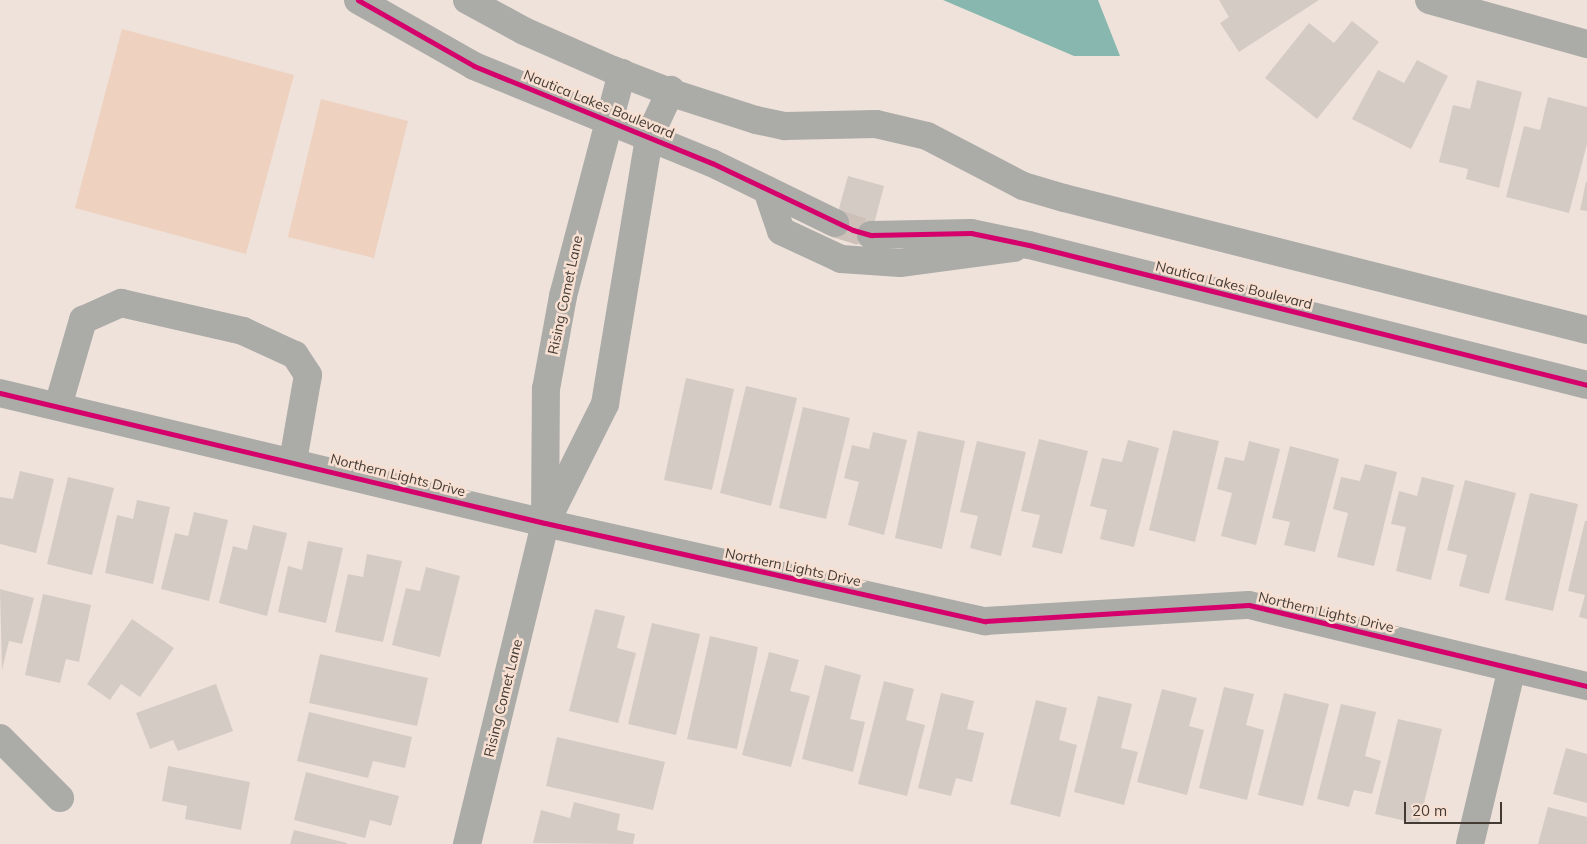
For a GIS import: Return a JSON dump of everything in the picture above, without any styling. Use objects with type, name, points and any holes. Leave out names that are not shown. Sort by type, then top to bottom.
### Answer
[{"type":"street","name":"Nautica Lakes Boulevard","points":[[358,0],[474,66],[649,137],[835,223]]},
{"type":"street","points":[[467,0],[524,31],[622,73],[670,90],[675,94],[785,126],[876,124],[927,136],[1023,186],[1587,330]]},
{"type":"street","points":[[1429,0],[1587,44]]},
{"type":"street","name":"Rising Comet Lane","points":[[468,844],[545,523],[546,389],[563,296],[607,120],[622,73]]},
{"type":"street","name":"Rising Comet Lane","points":[[545,523],[605,404],[649,137],[670,90]]},
{"type":"street","name":"Nautica Lakes Boulevard","points":[[767,190],[781,231],[841,259],[900,263],[1030,245]]},
{"type":"street","name":"Nautica Lakes Boulevard","points":[[871,235],[971,233],[1030,245],[1587,385]]},
{"type":"street","points":[[58,406],[83,320],[121,303],[243,331],[295,355],[308,375],[292,461]]},
{"type":"street","name":"Northern Lights Drive","points":[[0,393],[292,461],[545,523],[985,621],[1249,605],[1587,686]]},
{"type":"street","points":[[1470,844],[1512,668]]},
{"type":"street","points":[[0,738],[60,798]]},
{"type":"shaded area","points":[[122,29],[294,75],[246,254],[75,208]]},
{"type":"shaded area","points":[[321,99],[408,121],[374,258],[288,237]]},
{"type":"water","points":[[943,0],[1098,0],[1120,56],[1074,56]]},
{"type":"building","points":[[1219,0],[1319,0],[1239,52],[1220,23],[1229,17]]},
{"type":"building","points":[[1352,21],[1379,42],[1317,119],[1265,78],[1309,23],[1334,43]]},
{"type":"building","points":[[1417,60],[1448,76],[1411,149],[1352,119],[1378,70],[1404,83]]},
{"type":"building","points":[[1477,80],[1522,92],[1499,188],[1466,179],[1468,169],[1439,162],[1453,105],[1470,109]]},
{"type":"building","points":[[1548,97],[1587,107],[1587,144],[1569,213],[1506,197],[1524,126],[1540,130]]},
{"type":"building","points":[[848,176],[884,186],[868,247],[831,237]]},
{"type":"building","points":[[1587,182],[1587,211],[1580,210]]},
{"type":"building","points":[[686,378],[734,389],[712,490],[664,480]]},
{"type":"building","points":[[746,386],[797,398],[771,506],[720,493]]},
{"type":"building","points":[[803,407],[850,418],[826,519],[779,508]]},
{"type":"building","points":[[1173,430],[1219,441],[1195,542],[1149,530]]},
{"type":"building","points":[[918,431],[965,441],[942,549],[895,538]]},
{"type":"building","points":[[873,432],[907,440],[884,535],[848,525],[859,482],[844,478],[852,445],[869,449]]},
{"type":"building","points":[[1039,439],[1088,451],[1062,554],[1032,547],[1040,515],[1021,511]]},
{"type":"building","points":[[1128,440],[1159,448],[1134,547],[1100,539],[1107,510],[1090,506],[1102,458],[1122,462]]},
{"type":"building","points":[[977,441],[1026,452],[1001,556],[970,548],[978,516],[960,512]]},
{"type":"building","points":[[1249,441],[1280,449],[1256,545],[1221,536],[1232,493],[1217,489],[1225,457],[1244,461]]},
{"type":"building","points":[[1290,446],[1339,459],[1315,552],[1284,545],[1290,522],[1272,518]]},
{"type":"building","points":[[1365,464],[1397,472],[1374,566],[1337,557],[1348,513],[1333,509],[1341,477],[1360,481]]},
{"type":"building","points":[[20,471],[54,479],[36,553],[0,544],[0,497],[13,499]]},
{"type":"building","points":[[68,477],[114,488],[92,575],[47,564]]},
{"type":"building","points":[[1422,477],[1454,485],[1431,580],[1396,571],[1406,527],[1391,524],[1399,491],[1417,496]]},
{"type":"building","points":[[1465,480],[1516,493],[1489,594],[1459,586],[1467,555],[1447,550]]},
{"type":"building","points":[[1530,493],[1578,504],[1553,611],[1505,600]]},
{"type":"building","points":[[137,500],[170,507],[153,584],[105,573],[117,515],[133,519]]},
{"type":"building","points":[[194,512],[228,520],[209,601],[161,589],[175,533],[188,536]]},
{"type":"building","points":[[1585,521],[1587,521],[1587,619],[1579,617],[1585,595],[1568,591]]},
{"type":"building","points":[[253,525],[287,533],[267,616],[219,603],[233,546],[247,550]]},
{"type":"building","points":[[308,541],[343,548],[326,623],[278,612],[288,566],[302,570]]},
{"type":"building","points":[[367,554],[402,561],[383,642],[335,632],[348,574],[363,577]]},
{"type":"building","points":[[426,567],[460,576],[440,657],[392,645],[406,588],[420,591]]},
{"type":"building","points":[[0,589],[34,598],[22,644],[9,641],[2,670]]},
{"type":"building","points":[[43,594],[91,605],[79,662],[66,659],[60,683],[25,675]]},
{"type":"building","points":[[595,609],[625,616],[617,648],[636,653],[618,723],[569,711]]},
{"type":"building","points":[[132,619],[174,648],[140,697],[121,684],[110,700],[87,684]]},
{"type":"building","points":[[652,623],[700,634],[676,735],[628,724]]},
{"type":"building","points":[[710,636],[758,647],[737,749],[687,739]]},
{"type":"building","points":[[769,652],[799,660],[790,691],[810,696],[791,767],[742,755]]},
{"type":"building","points":[[320,654],[428,678],[417,726],[309,703]]},
{"type":"building","points":[[825,665],[861,675],[850,719],[865,722],[853,772],[802,759]]},
{"type":"building","points":[[884,681],[914,689],[906,720],[925,725],[907,796],[858,784]]},
{"type":"building","points":[[216,684],[233,731],[178,751],[173,740],[150,749],[136,713]]},
{"type":"building","points":[[1224,687],[1254,694],[1246,725],[1264,730],[1247,800],[1199,788]]},
{"type":"building","points":[[1162,689],[1197,698],[1189,726],[1204,730],[1187,795],[1137,782]]},
{"type":"building","points":[[941,693],[974,701],[967,729],[984,733],[972,782],[956,778],[951,796],[918,788]]},
{"type":"building","points":[[1284,693],[1329,704],[1303,806],[1258,795]]},
{"type":"building","points":[[1098,696],[1132,704],[1121,748],[1138,752],[1124,805],[1074,792]]},
{"type":"building","points":[[1036,700],[1067,708],[1059,740],[1077,745],[1060,817],[1010,804]]},
{"type":"building","points":[[1341,704],[1376,712],[1365,756],[1381,761],[1372,794],[1354,790],[1349,807],[1317,799]]},
{"type":"building","points":[[309,712],[412,737],[405,768],[373,761],[368,778],[297,761]]},
{"type":"building","points":[[1398,719],[1442,729],[1419,824],[1375,814]]},
{"type":"building","points":[[557,737],[665,762],[653,810],[546,786]]},
{"type":"building","points":[[1566,748],[1587,754],[1587,803],[1553,794]]},
{"type":"building","points":[[168,766],[250,782],[241,830],[185,819],[187,806],[162,801]]},
{"type":"building","points":[[306,772],[399,796],[391,826],[370,820],[365,838],[294,820]]},
{"type":"building","points":[[574,802],[620,814],[617,830],[635,834],[633,844],[533,843],[541,810],[570,818]]},
{"type":"building","points":[[1548,807],[1587,817],[1587,844],[1538,844]]},
{"type":"building","points":[[294,830],[347,843],[347,844],[290,844]]},
{"type":"tunnel","points":[[835,223],[871,235]]},
{"type":"cycle path","points":[[358,0],[474,66],[712,163],[853,230],[871,235],[971,233],[1029,245],[1587,385]]},
{"type":"cycle path","points":[[0,393],[545,523],[985,621],[1249,605],[1587,686]]}]
